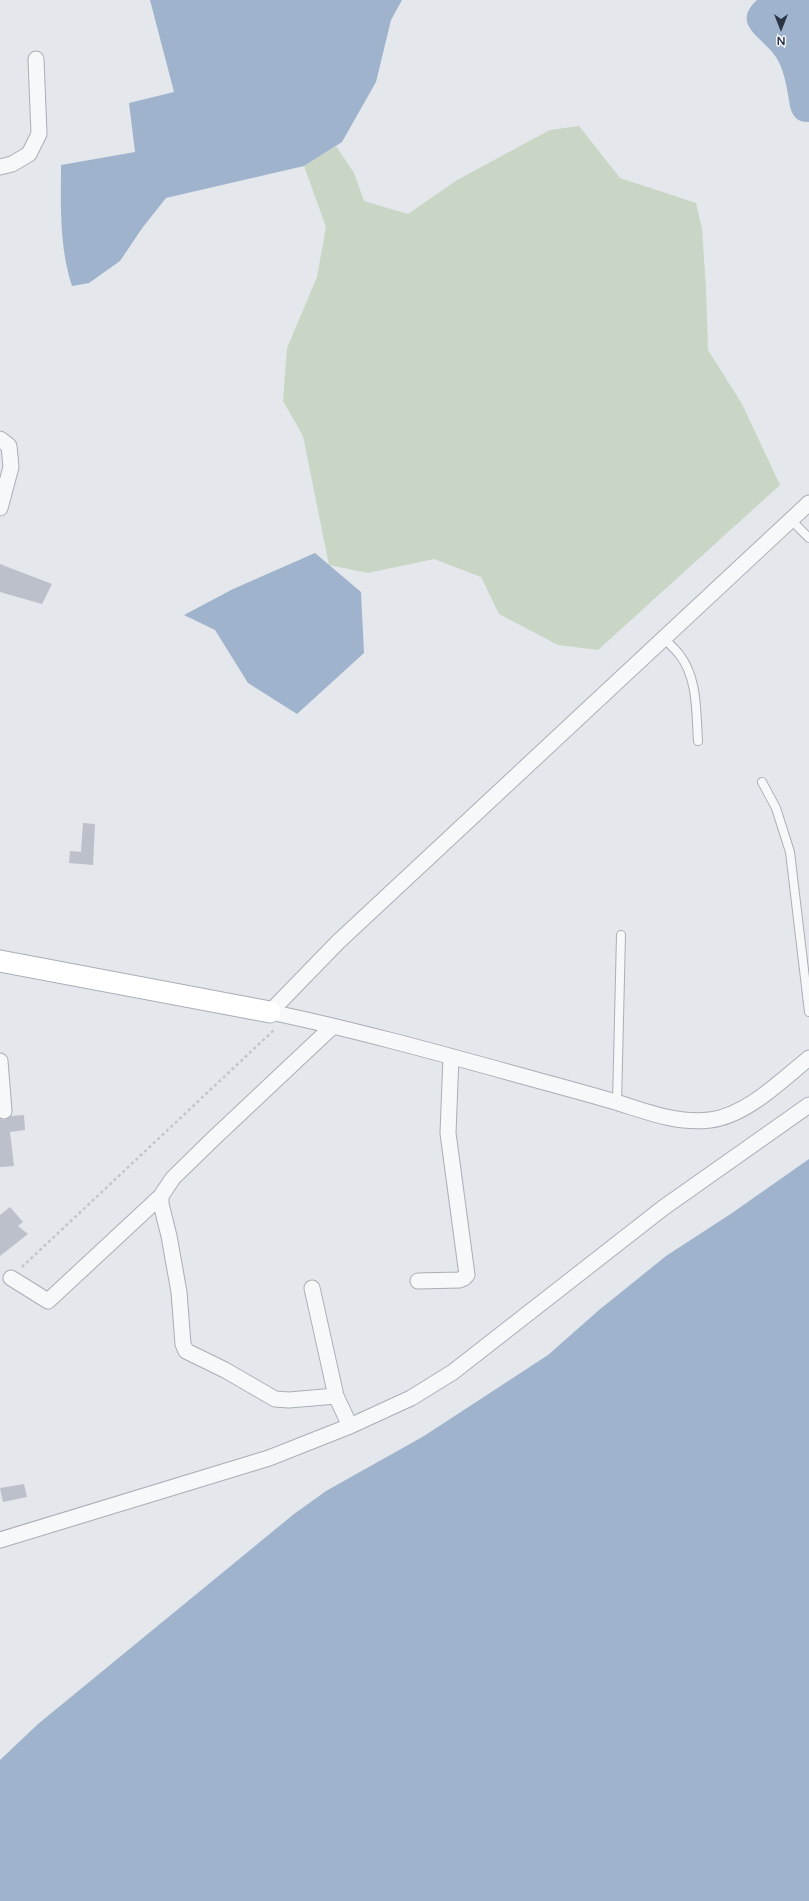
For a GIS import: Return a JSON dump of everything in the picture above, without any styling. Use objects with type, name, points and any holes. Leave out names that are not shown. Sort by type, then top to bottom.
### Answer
[{"type":"street","points":[[0,167],[12,164],[29,154],[39,134],[36,59]]},
{"type":"street","points":[[0,439],[8,446],[11,467],[0,508]]},
{"type":"street","points":[[279,1014],[338,942],[809,503]]},
{"type":"street","points":[[0,961],[279,1014],[451,1058],[617,1103],[662,1117],[693,1121],[711,1120],[724,1117],[745,1108],[772,1089],[809,1058]]},
{"type":"street","points":[[11,1278],[48,1301],[161,1196],[173,1178],[332,1027]]},
{"type":"street","points":[[418,1281],[458,1280],[467,1275],[448,1133],[451,1058]]},
{"type":"street","points":[[0,1061],[4,1111]]},
{"type":"street","points":[[0,1540],[269,1458],[350,1426],[410,1398],[453,1372],[663,1208],[809,1105]]},
{"type":"street","points":[[161,1196],[161,1204],[169,1236],[179,1292],[183,1344],[186,1352],[225,1370],[275,1399],[289,1400],[336,1396]]},
{"type":"street","points":[[312,1288],[336,1396],[350,1426]]},
{"type":"lane","points":[[791,520],[809,538]]},
{"type":"lane","points":[[664,638],[680,655],[691,676],[694,690],[698,741]]},
{"type":"lane","points":[[762,782],[776,808],[790,852],[809,1012]]},
{"type":"lane","points":[[617,1103],[621,935]]},
{"type":"path","points":[[11,1278],[279,1014]]},
{"type":"green space","points":[[579,126],[620,178],[696,203],[702,229],[708,350],[742,404],[780,485],[598,650],[558,645],[499,614],[481,577],[434,559],[368,573],[329,565],[303,436],[283,401],[287,348],[317,277],[326,227],[304,166],[336,146],[354,173],[364,201],[408,214],[457,180],[550,130]]},
{"type":"water","points":[[150,0],[402,0],[391,20],[376,82],[342,142],[304,166],[166,198],[143,227],[120,261],[89,283],[72,286],[63,241],[61,211],[61,165],[135,152],[129,103],[174,92]]},
{"type":"water","points":[[757,0],[809,0],[809,122],[799,120],[792,113],[784,74],[779,62],[757,37],[748,24],[747,17],[750,9]]},
{"type":"water","points":[[315,553],[361,592],[364,653],[297,714],[248,683],[215,630],[184,615],[233,589]]},
{"type":"water","points":[[809,1159],[809,1901],[0,1901],[0,1760],[38,1724],[294,1514],[326,1491],[424,1436],[548,1355],[599,1310],[666,1256],[732,1213]]},
{"type":"building","points":[[0,564],[52,584],[42,604],[0,592]]},
{"type":"building","points":[[83,823],[95,824],[93,865],[69,863],[70,851],[81,852]]},
{"type":"building","points":[[24,1115],[25,1130],[10,1132],[14,1166],[0,1167],[0,1119],[5,1120],[11,1116]]},
{"type":"building","points":[[10,1207],[23,1222],[18,1226],[28,1234],[0,1256],[0,1215]]},
{"type":"building","points":[[24,1484],[27,1497],[3,1502],[0,1488]]}]
